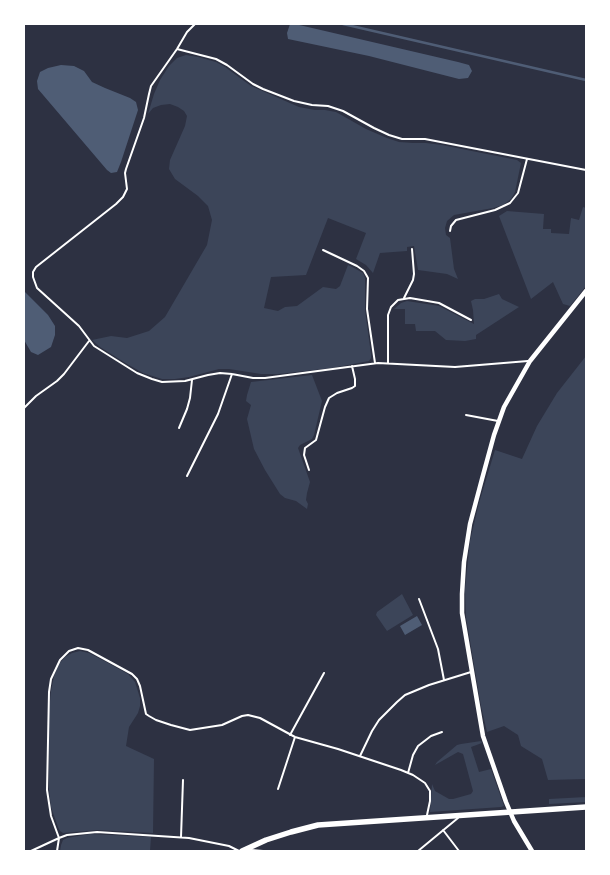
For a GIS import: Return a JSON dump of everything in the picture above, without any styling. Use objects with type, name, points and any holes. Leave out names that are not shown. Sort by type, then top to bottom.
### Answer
[{"type":"street","points":[[532,851],[510,812],[486,747],[462,613],[464,562],[470,524],[498,421],[530,361],[586,291]]},
{"type":"street","points":[[242,850],[291,832],[318,826],[586,807]]},
{"type":"lane","points":[[195,24],[187,32],[148,94],[144,118],[125,173],[126,193],[116,204],[36,267],[33,272],[37,288],[79,326],[89,341],[109,356],[138,373],[152,380],[162,382],[174,382],[220,373],[266,378],[375,363],[455,367],[530,361]]},
{"type":"lane","points":[[177,50],[216,59],[252,84],[263,89],[312,106],[328,106],[343,111],[389,135],[402,138],[426,139],[586,170]]},
{"type":"lane","points":[[450,231],[451,226],[456,220],[495,210],[510,203],[518,193],[527,159]]},
{"type":"lane","points":[[404,298],[414,274],[412,249]]},
{"type":"lane","points":[[322,250],[364,270],[368,278],[367,309],[375,363]]},
{"type":"lane","points":[[388,363],[389,310],[394,304],[404,298],[439,303],[471,320]]},
{"type":"lane","points":[[24,408],[64,374],[89,341]]},
{"type":"lane","points":[[309,470],[304,455],[305,448],[316,440],[329,398],[355,386],[352,366]]},
{"type":"lane","points":[[187,476],[218,414],[232,374]]},
{"type":"lane","points":[[179,428],[190,398],[192,379]]},
{"type":"lane","points":[[466,415],[498,421]]},
{"type":"lane","points":[[419,599],[438,650],[444,680]]},
{"type":"lane","points":[[57,851],[59,838],[51,816],[47,790],[49,692],[51,679],[64,654],[74,649],[83,648],[132,674],[140,686],[146,714],[156,720],[171,726],[190,730],[222,725],[238,717],[248,715],[260,718],[295,737],[408,773],[426,783],[430,791],[427,817]]},
{"type":"lane","points":[[360,757],[368,738],[379,720],[405,695],[444,680],[472,672]]},
{"type":"lane","points":[[290,735],[324,673]]},
{"type":"lane","points":[[408,773],[413,755],[418,746],[431,736],[442,732]]},
{"type":"lane","points":[[278,789],[295,737]]},
{"type":"lane","points":[[181,837],[183,780]]},
{"type":"lane","points":[[418,851],[462,815]]},
{"type":"lane","points":[[443,830],[459,851]]},
{"type":"lane","points":[[30,851],[59,838],[97,832],[181,837],[220,843],[242,850],[263,851]]},
{"type":"shaded area","points":[[290,24],[458,62],[469,65],[472,71],[468,78],[459,79],[369,56],[288,39],[287,33]]},
{"type":"shaded area","points":[[186,55],[216,62],[251,86],[299,107],[336,112],[366,129],[399,142],[442,145],[517,160],[521,163],[515,192],[511,199],[503,205],[493,208],[454,215],[447,221],[446,235],[450,238],[454,269],[458,279],[447,274],[418,270],[414,246],[407,247],[407,251],[380,253],[373,273],[366,265],[356,259],[366,233],[328,218],[306,275],[271,277],[264,308],[278,311],[285,307],[297,306],[323,287],[336,289],[340,286],[348,265],[363,273],[365,278],[365,310],[371,354],[369,361],[332,368],[278,374],[219,369],[189,377],[162,379],[143,373],[100,347],[92,340],[111,336],[127,338],[149,331],[165,317],[207,245],[212,220],[208,206],[175,179],[169,169],[170,160],[185,126],[187,116],[184,111],[170,104],[153,108],[148,114],[160,80],[169,66],[177,58]]},
{"type":"shaded area","points":[[61,65],[74,66],[84,71],[92,82],[136,102],[138,110],[117,172],[111,173],[107,170],[38,89],[37,81],[40,72]]},
{"type":"shaded area","points":[[583,207],[586,208],[586,286],[570,306],[563,304],[553,282],[531,299],[499,216],[507,211],[544,214],[543,229],[551,229],[551,233],[569,234],[571,218],[579,220]]},
{"type":"shaded area","points":[[24,291],[48,315],[55,326],[55,335],[51,347],[38,355],[31,352],[24,340]]},
{"type":"shaded area","points":[[499,294],[502,299],[519,307],[476,335],[476,339],[465,341],[446,340],[435,331],[416,331],[415,324],[405,324],[405,309],[394,309],[407,301],[439,306],[474,324],[471,301]]},
{"type":"shaded area","points":[[586,356],[586,797],[585,779],[548,780],[542,759],[521,746],[518,735],[504,726],[487,732],[466,617],[465,589],[470,541],[495,450],[522,459],[537,426],[557,393]]},
{"type":"shaded area","points":[[312,375],[322,401],[312,439],[298,448],[310,482],[306,500],[308,504],[307,509],[296,501],[285,498],[280,494],[265,470],[254,449],[247,419],[251,405],[246,401],[251,382]]},
{"type":"shaded area","points":[[402,594],[413,615],[387,631],[376,615],[377,612]]},
{"type":"shaded area","points":[[417,616],[422,625],[405,635],[400,626]]},
{"type":"shaded area","points":[[80,651],[89,653],[128,674],[135,682],[140,698],[140,706],[129,727],[126,746],[154,759],[153,833],[97,830],[63,833],[58,827],[51,807],[49,790],[49,711],[51,691],[59,664],[65,657]]},
{"type":"shaded area","points":[[481,741],[482,743],[471,747],[479,772],[491,769],[504,806],[430,812],[432,784],[435,791],[449,799],[471,794],[473,791],[463,754],[458,752],[435,765],[437,762],[457,745]]},
{"type":"shaded area","points":[[586,797],[586,802],[549,804],[549,799]]},
{"type":"shaded area","points":[[90,834],[151,837],[150,851],[60,851],[63,840]]},
{"type":"waterway","points":[[343,24],[586,80]]}]
